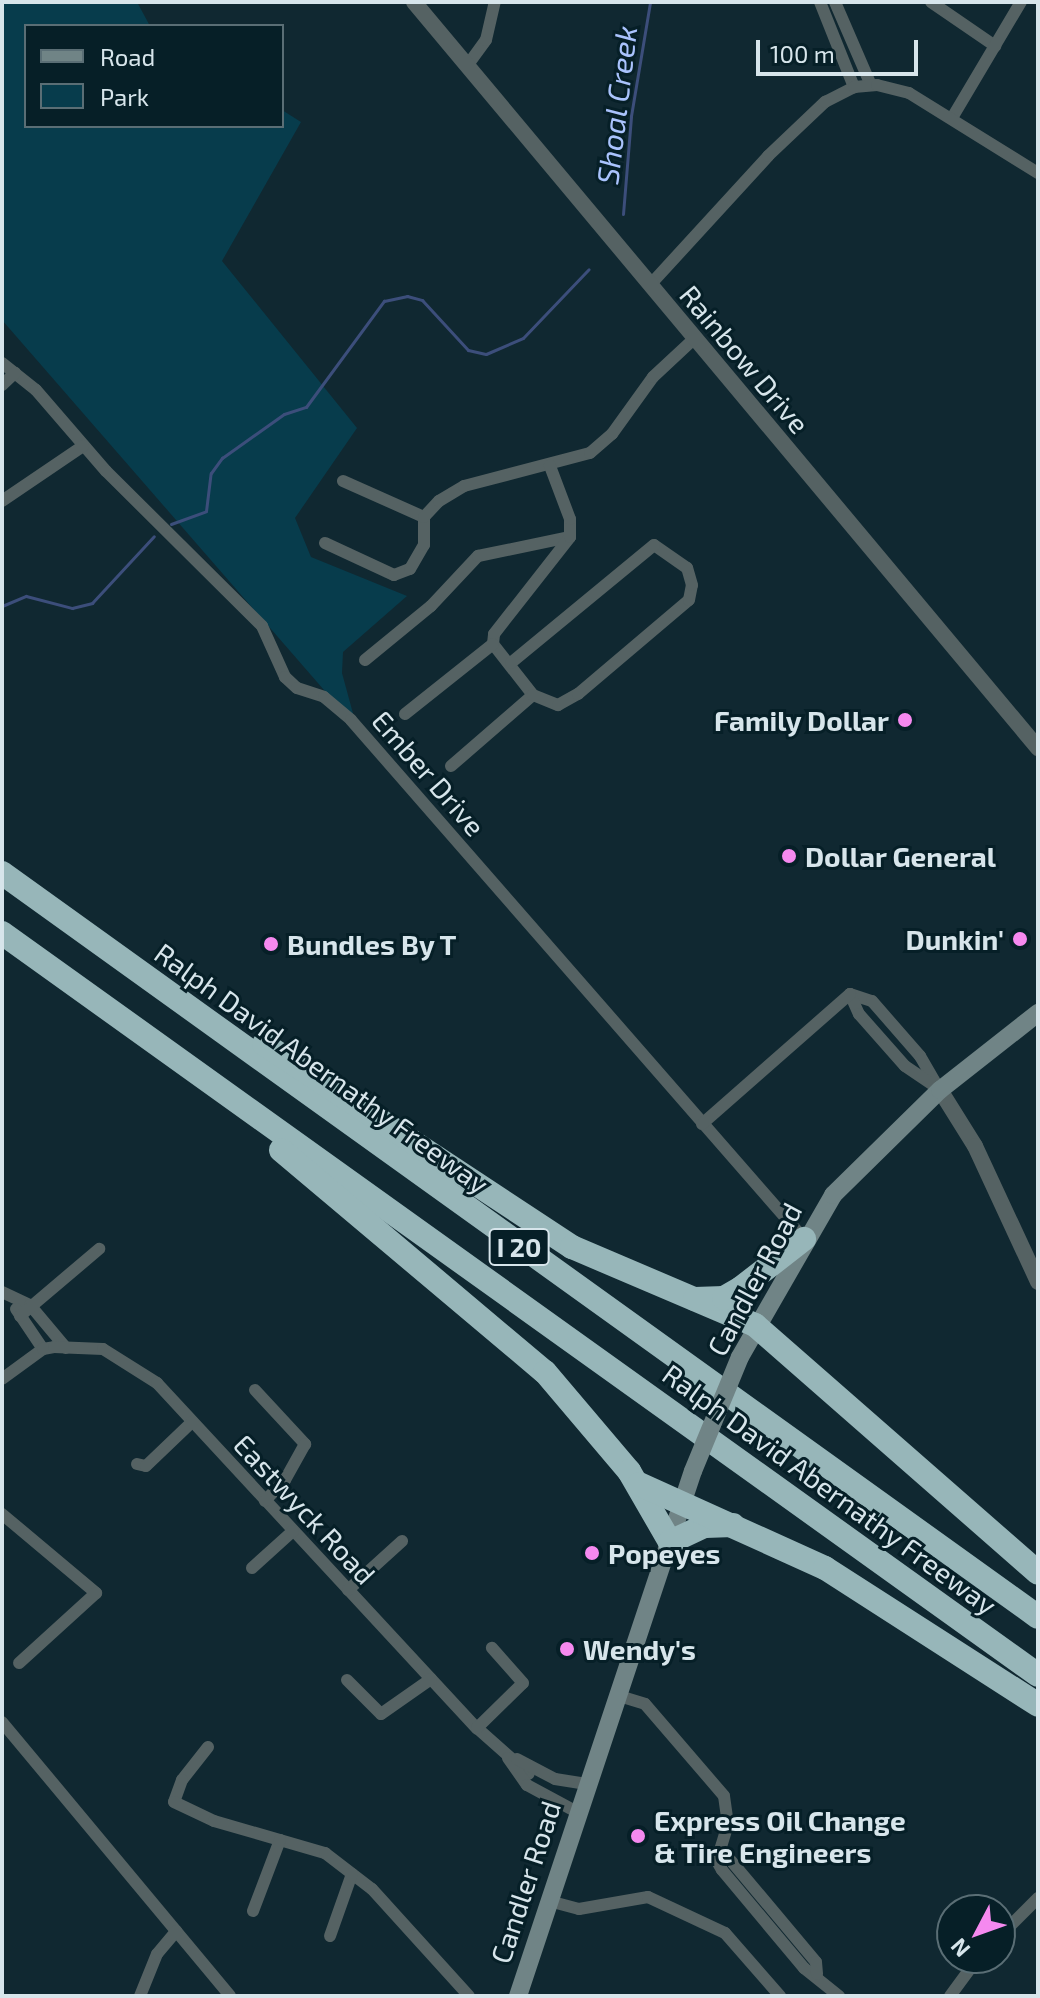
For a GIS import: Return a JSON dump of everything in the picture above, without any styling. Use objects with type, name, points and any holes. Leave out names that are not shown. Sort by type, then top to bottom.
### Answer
[{"type":"highway","points":[[2,872],[572,1247],[682,1298],[755,1325],[1038,1573]]},
{"type":"highway","name":"Ralph David Abernathy Freeway","points":[[2,872],[1038,1617]]},
{"type":"highway","name":"Ralph David Abernathy Freeway","points":[[2,933],[1038,1675]]},
{"type":"highway","points":[[79,989],[303,1168],[545,1372],[639,1484],[670,1542],[705,1526],[733,1525]]},
{"type":"highway","points":[[682,1298],[724,1298],[778,1264],[804,1239]]},
{"type":"highway","points":[[639,1484],[733,1525],[867,1592],[1038,1705]]},
{"type":"main road","name":"Candler Road","points":[[518,1996],[693,1471],[755,1325],[804,1239],[849,1177],[940,1090],[1038,1013]]},
{"type":"street","name":"Rainbow Drive","points":[[414,2],[1038,748]]},
{"type":"street","points":[[467,66],[486,40],[495,2]]},
{"type":"street","points":[[820,2],[854,87]]},
{"type":"street","points":[[835,2],[871,85]]},
{"type":"street","points":[[931,2],[995,46]]},
{"type":"street","points":[[952,118],[1021,2]]},
{"type":"street","points":[[650,285],[768,156],[825,102],[854,87],[871,85],[909,93],[1038,173]]},
{"type":"street","points":[[424,517],[464,486],[550,466],[590,453],[612,434],[632,400],[695,338]]},
{"type":"street","name":"Ember Drive","points":[[2,363],[36,390],[83,446],[262,626],[285,677],[297,688],[324,697],[351,720],[804,1239]]},
{"type":"street","points":[[2,385],[15,373]]},
{"type":"street","points":[[2,501],[83,446]]},
{"type":"street","points":[[405,714],[493,644],[494,634],[570,537],[570,519],[550,466]]},
{"type":"street","points":[[343,481],[424,517]]},
{"type":"street","points":[[325,543],[394,575],[410,569],[424,545],[424,517]]},
{"type":"street","points":[[365,660],[431,606],[458,571],[478,556],[570,537]]},
{"type":"street","points":[[493,644],[511,663],[533,695],[558,705],[578,694],[689,600],[692,585],[687,568],[654,545],[511,663]]},
{"type":"street","points":[[451,766],[533,695]]},
{"type":"street","points":[[702,1124],[850,994],[859,1014],[905,1066],[940,1090],[975,1146],[1038,1282]]},
{"type":"street","points":[[20,1316],[99,1249]]},
{"type":"street","points":[[3,1294],[30,1305],[66,1348]]},
{"type":"street","points":[[2,1379],[43,1349],[3,1294]]},
{"type":"street","name":"Eastwyck Road","points":[[43,1349],[103,1349],[157,1383],[477,1728],[577,1812]]},
{"type":"street","points":[[255,1390],[305,1444],[285,1480],[265,1501]]},
{"type":"street","points":[[137,1464],[146,1466],[192,1422]]},
{"type":"street","points":[[2,1514],[96,1593],[19,1663]]},
{"type":"street","points":[[252,1568],[293,1531]]},
{"type":"street","points":[[348,1590],[402,1541]]},
{"type":"street","points":[[477,1728],[523,1683],[492,1648]]},
{"type":"street","points":[[347,1680],[381,1714],[431,1679]]},
{"type":"street","points":[[616,1695],[645,1704],[724,1796],[729,1809],[717,1861],[732,1884],[804,1968],[817,1974],[839,1996]]},
{"type":"street","points":[[2,1722],[230,1996]]},
{"type":"street","points":[[208,1747],[182,1780],[174,1802],[214,1821],[325,1853],[372,1889],[469,1996]]},
{"type":"street","name":"Eastwyck Road","points":[[507,1756],[531,1776],[587,1784]]},
{"type":"street","points":[[253,1911],[280,1840]]},
{"type":"street","points":[[330,1936],[352,1874]]},
{"type":"street","points":[[549,1901],[579,1909],[648,1897],[725,1933],[780,1996]]},
{"type":"street","points":[[1016,1920],[1038,1898]]},
{"type":"street","points":[[140,1996],[157,1954],[176,1931]]},
{"type":"street","points":[[950,1996],[966,1974]]},
{"type":"green space","points":[[2,2],[137,2],[149,24],[24,24],[24,128],[284,128],[284,111],[301,122],[222,261],[357,428],[295,518],[311,557],[407,596],[343,652],[342,673],[357,728],[2,320]]},
{"type":"waterway","name":"Shoal Creek","points":[[623,214],[631,116],[650,2]]},
{"type":"waterway","name":"Shoal Creek","points":[[171,524],[206,511],[211,473],[222,458],[284,414],[306,407],[384,301],[407,296],[422,300],[468,350],[486,354],[523,338],[589,269]]},
{"type":"waterway","name":"Shoal Creek","points":[[2,606],[26,596],[72,608],[92,603],[154,536]]},
{"type":"place","name":"Family Dollar","points":[[905,720]]},
{"type":"place","name":"Dollar General","points":[[789,856]]},
{"type":"place","name":"Dunkin'","points":[[1020,939]]},
{"type":"place","name":"Bundles By T","points":[[271,944]]},
{"type":"place","name":"Popeyes","points":[[592,1553]]},
{"type":"place","name":"Wendy's","points":[[567,1649]]},
{"type":"place","name":"Express Oil Change & Tire Engineers","points":[[638,1836]]}]
